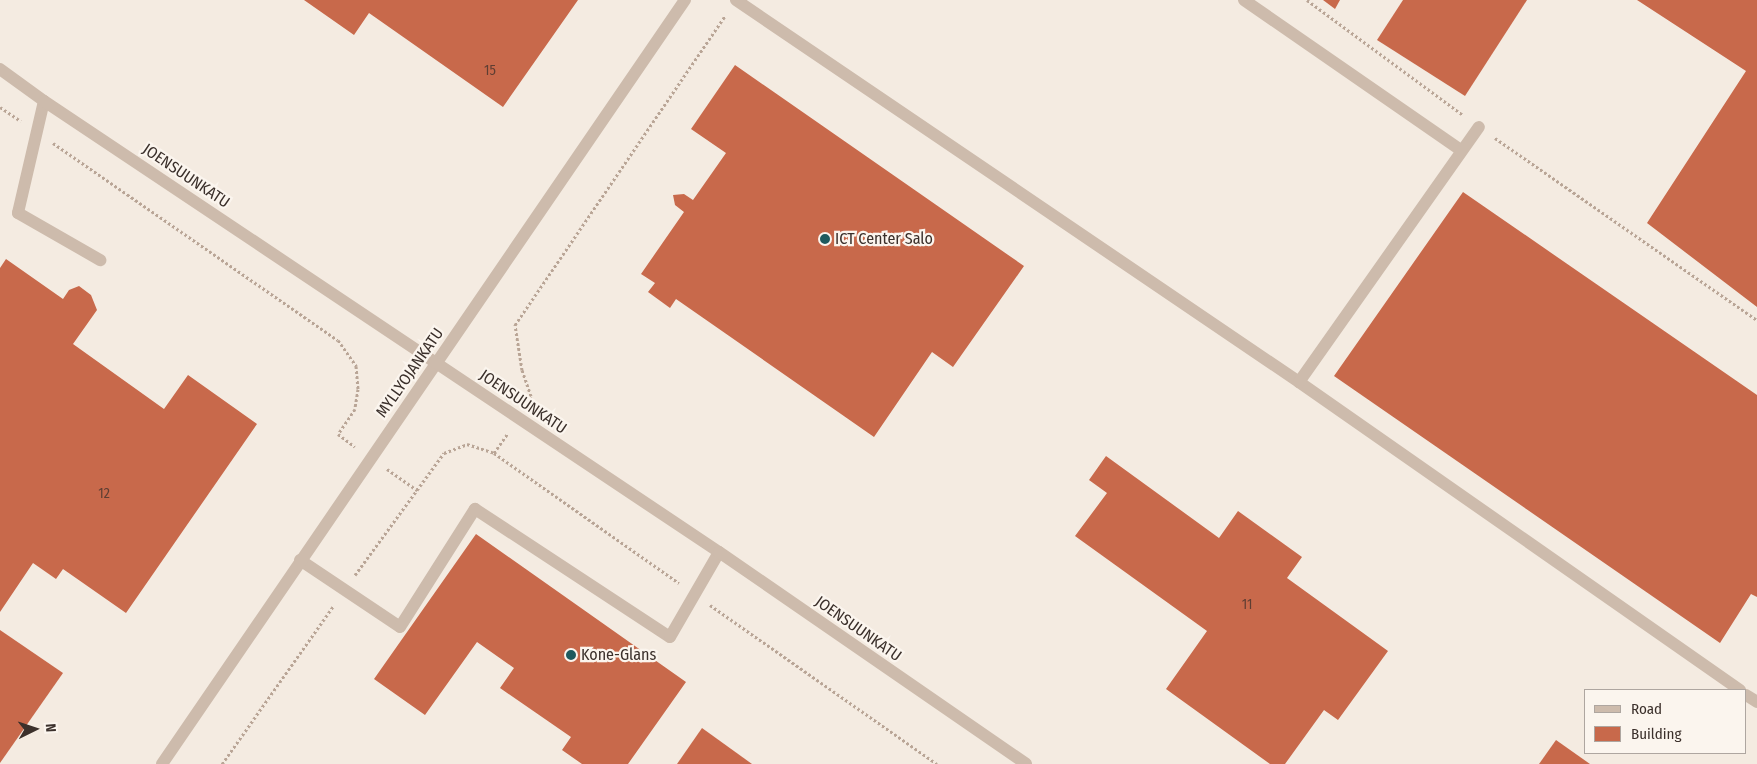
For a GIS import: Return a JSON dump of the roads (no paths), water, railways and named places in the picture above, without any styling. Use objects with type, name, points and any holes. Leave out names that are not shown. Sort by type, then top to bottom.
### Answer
[{"type":"street","name":"MYLLYOJANKATU","points":[[162,764],[685,0]]},
{"type":"street","points":[[736,0],[1299,382],[1739,689]]},
{"type":"street","points":[[1244,0],[1462,150]]},
{"type":"street","name":"JOENSUUNKATU","points":[[0,69],[44,101],[719,552],[1023,763]]},
{"type":"street","points":[[44,101],[18,213],[100,260]]},
{"type":"street","points":[[1299,382],[1479,127]]},
{"type":"street","points":[[300,560],[400,627],[475,510],[670,637],[719,552]]},
{"type":"place","name":"ICT Center Salo","points":[[825,239]]},
{"type":"place","name":"Kone-Glans","points":[[571,655]]}]
